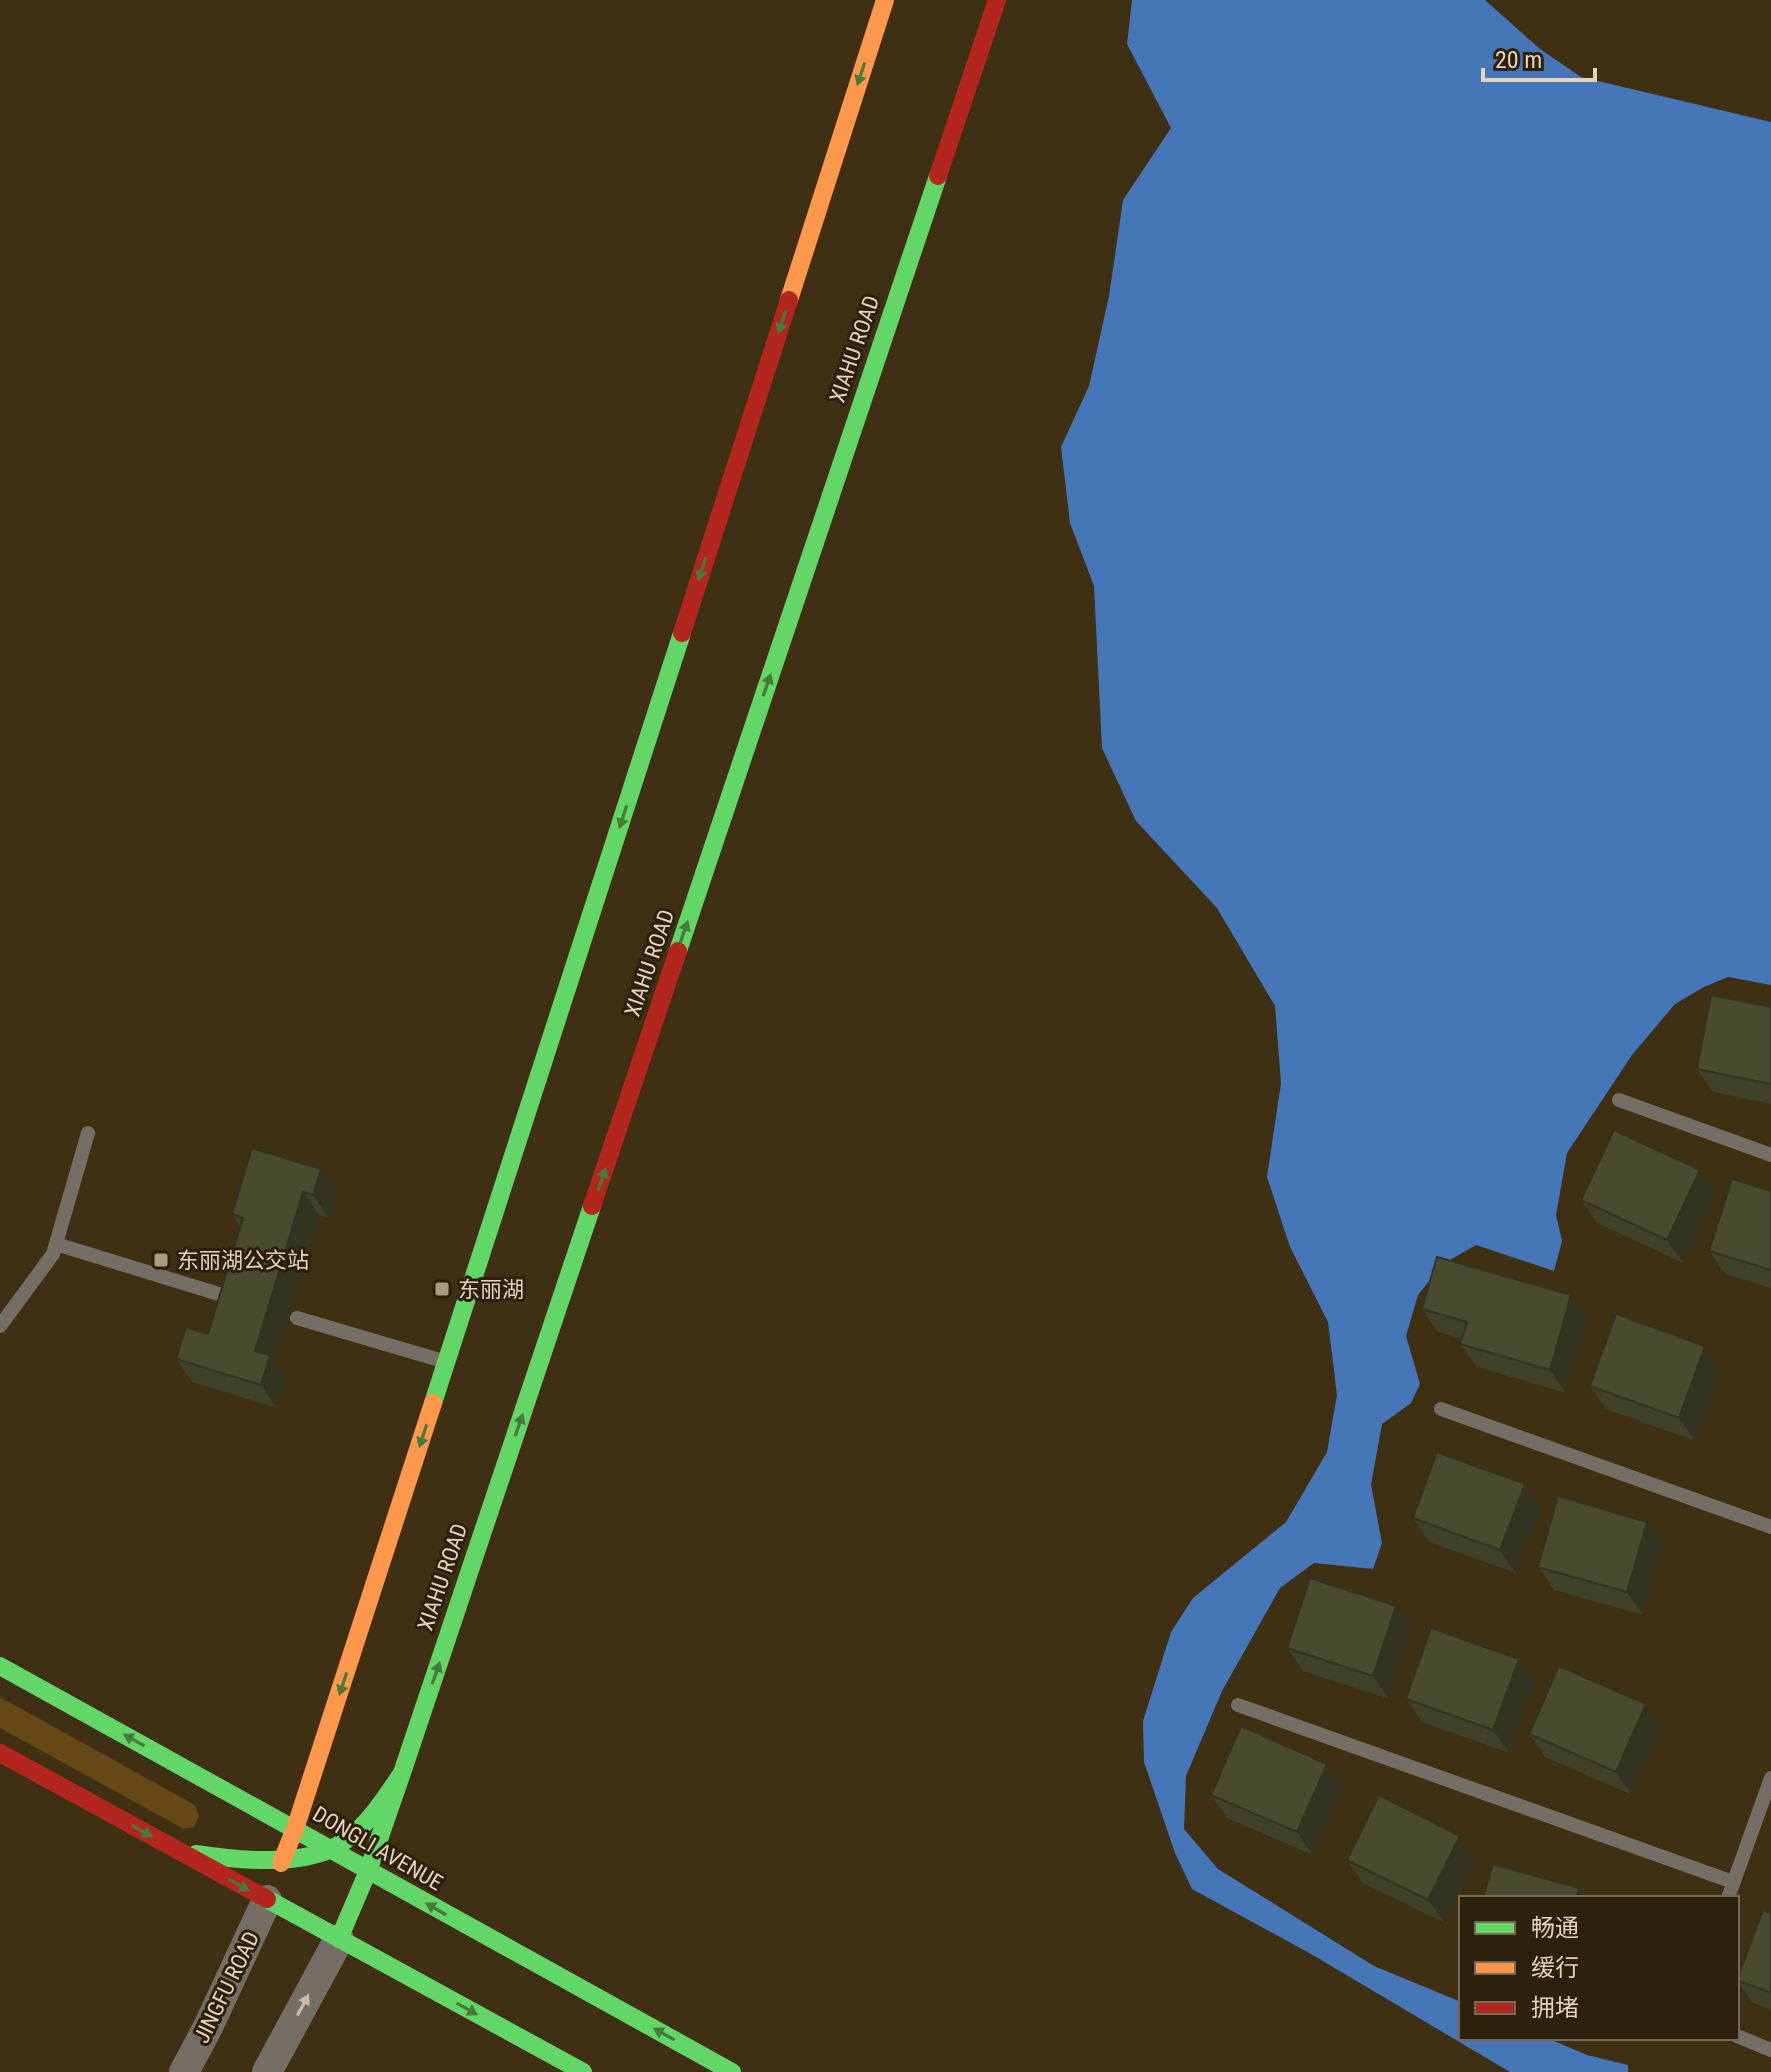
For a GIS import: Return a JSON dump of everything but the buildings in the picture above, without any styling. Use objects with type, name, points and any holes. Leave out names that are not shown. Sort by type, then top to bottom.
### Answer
[{"type":"main road","points":[[267,1900],[321,1751],[885,0]]},
{"type":"main road","name":"XIAHU ROAD","points":[[339,1939],[368,1871],[402,1773],[997,0]]},
{"type":"main road","name":"DONGLI AVENUE","points":[[0,1666],[732,2072]]},
{"type":"main road","points":[[290,1783],[321,1751]]},
{"type":"main road","points":[[0,1753],[583,2072]]},
{"type":"main road","points":[[170,1847],[199,1855],[241,1858],[284,1858],[330,1849],[354,1834],[376,1811],[402,1773]]},
{"type":"main road","points":[[203,1777],[247,1790],[263,1791]]},
{"type":"street","name":"JINGFU ROAD","points":[[184,2072],[267,1900]]},
{"type":"street","points":[[267,2072],[339,1939]]},
{"type":"lane","points":[[1619,1100],[1771,1155]]},
{"type":"lane","points":[[0,1326],[53,1254],[88,1133]]},
{"type":"lane","points":[[56,1244],[235,1299]]},
{"type":"lane","points":[[297,1318],[447,1362]]},
{"type":"lane","points":[[1441,1409],[1771,1527]]},
{"type":"lane","points":[[1238,1705],[1733,1882]]},
{"type":"lane","points":[[1729,1896],[1771,1778]]},
{"type":"lane","points":[[1739,2037],[1771,2050]]},
{"type":"shaded area","points":[[0,1697],[195,1805],[199,1816],[194,1827],[184,1829],[0,1728]]},
{"type":"water","points":[[1132,0],[1485,0],[1540,49],[1581,77],[1771,122],[1771,985],[1728,977],[1704,987],[1675,1004],[1632,1055],[1567,1153],[1556,1215],[1562,1241],[1554,1271],[1476,1245],[1443,1264],[1418,1295],[1406,1336],[1420,1384],[1411,1403],[1382,1424],[1371,1485],[1382,1543],[1373,1569],[1314,1563],[1280,1588],[1222,1691],[1186,1776],[1184,1829],[1218,1869],[1374,1966],[1459,2001],[1459,2040],[1552,2040],[1587,2055],[1628,2065],[1628,2072],[1510,2072],[1311,1954],[1192,1889],[1175,1853],[1144,1762],[1143,1721],[1171,1632],[1193,1598],[1286,1522],[1327,1452],[1337,1395],[1328,1322],[1290,1247],[1267,1177],[1281,1083],[1275,1006],[1217,908],[1136,821],[1102,748],[1094,586],[1070,523],[1061,447],[1089,386],[1109,296],[1123,200],[1171,128],[1127,44]]},
{"type":"traffic: fast","points":[[678,951],[938,176]]},
{"type":"traffic: fast","points":[[433,1403],[682,633]]},
{"type":"traffic: fast","points":[[339,1939],[368,1871],[402,1773],[592,1206]]},
{"type":"traffic: fast","points":[[0,1666],[732,2072]]},
{"type":"traffic: fast","points":[[196,1854],[246,1860],[282,1860],[331,1849],[363,1826],[402,1773]]},
{"type":"traffic: fast","points":[[267,1899],[583,2072]]},
{"type":"traffic: slow","points":[[789,300],[885,0]]},
{"type":"traffic: slow","points":[[281,1863],[295,1829],[433,1403]]},
{"type":"traffic: jam","points":[[938,176],[997,0]]},
{"type":"traffic: jam","points":[[682,633],[789,300]]},
{"type":"traffic: jam","points":[[592,1206],[678,951]]},
{"type":"traffic: jam","points":[[0,1753],[267,1899]]},
{"type":"place","name":"东丽湖公交站","points":[[161,1260]]},
{"type":"place","name":"东丽湖","points":[[442,1289]]}]
